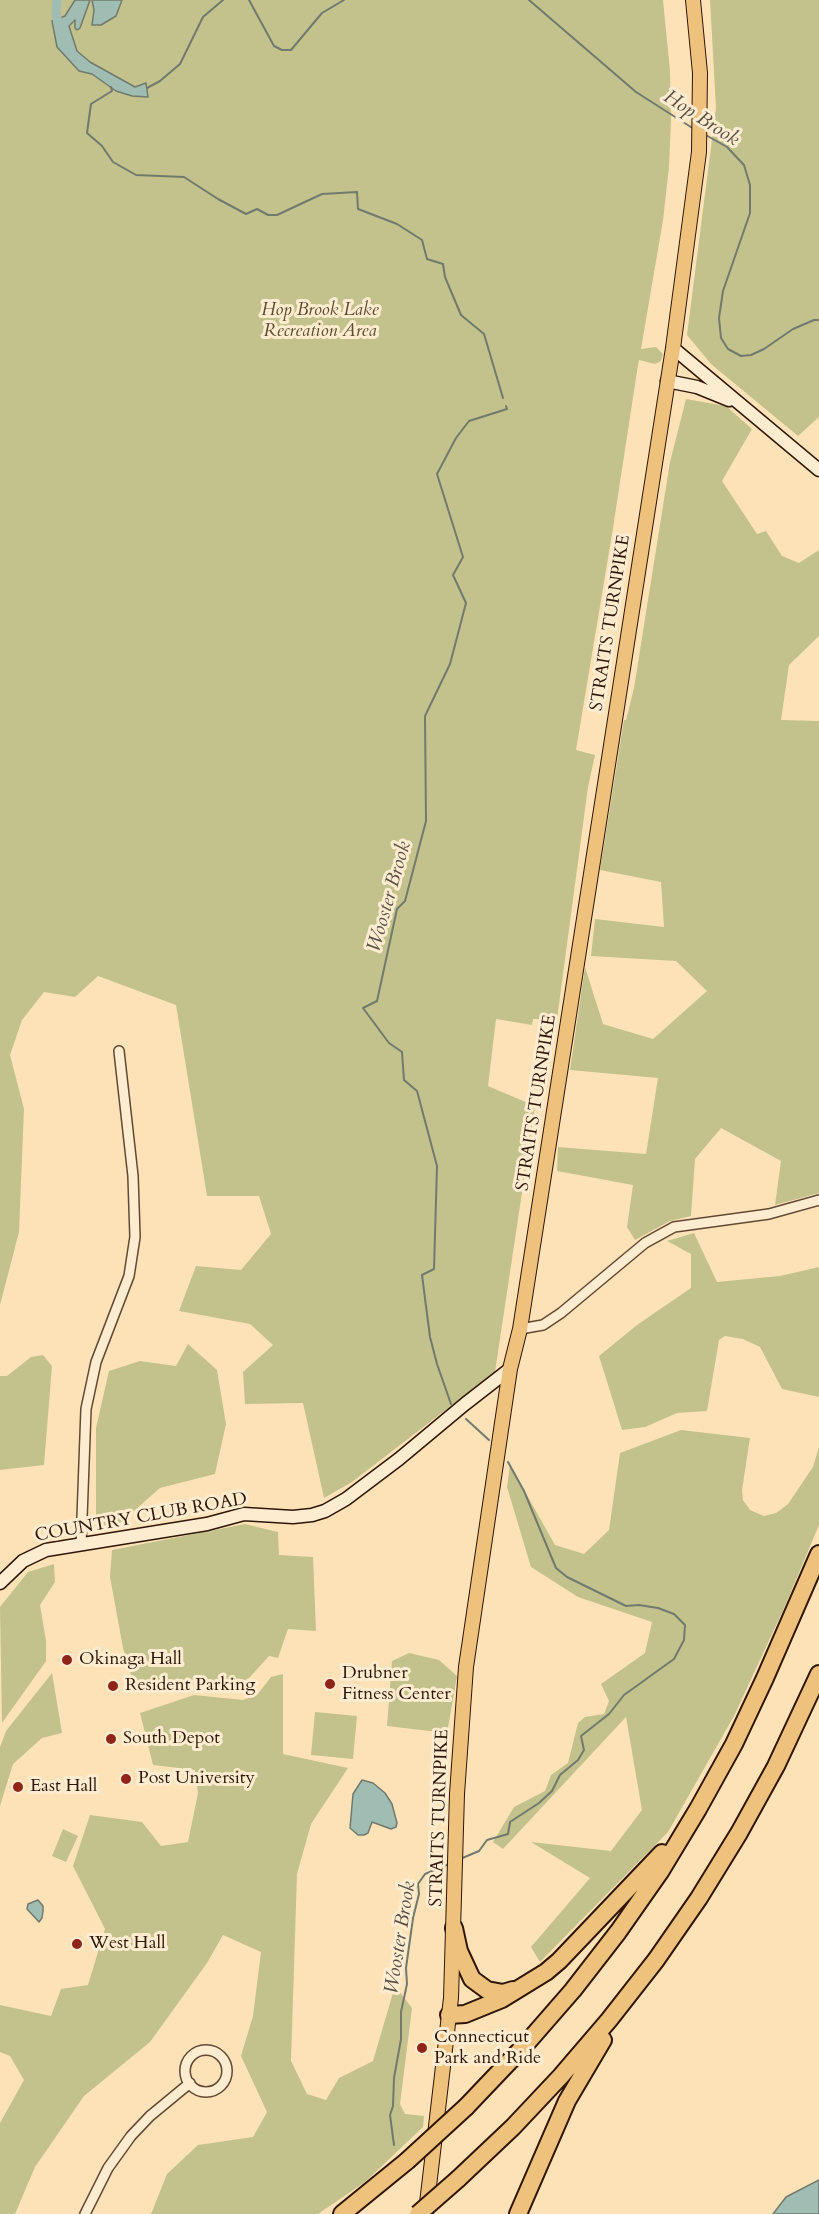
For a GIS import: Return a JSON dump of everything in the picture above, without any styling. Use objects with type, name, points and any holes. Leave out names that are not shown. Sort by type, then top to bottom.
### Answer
[{"type":"highway","points":[[342,2214],[407,2162],[466,2107],[550,2017],[597,1960],[660,1872],[717,1777],[765,1678],[819,1554]]},
{"type":"highway","points":[[518,2214],[574,2087],[720,1866],[758,1799],[819,1674]]},
{"type":"highway","points":[[449,2015],[465,2014],[502,2000],[533,1982],[559,1961],[649,1868],[717,1777]]},
{"type":"highway","points":[[454,1928],[463,1962],[479,1986],[503,1993],[533,1982]]},
{"type":"highway","points":[[418,2214],[513,2127],[567,2069],[634,1989],[678,1929]]},
{"type":"main road","name":"STRAITS TURNPIKE","points":[[425,2214],[449,2015],[462,1701],[466,1667],[510,1369],[520,1329],[673,348],[699,152],[701,115],[699,53],[693,0]]},
{"type":"street","points":[[673,348],[819,470]]},
{"type":"street","points":[[668,381],[697,387],[738,404]]},
{"type":"street","points":[[81,1545],[86,1409],[96,1362],[129,1276],[135,1237],[133,1176],[119,1052]]},
{"type":"street","points":[[520,1329],[543,1324],[561,1313],[645,1243],[674,1227],[769,1214],[819,1200]]},
{"type":"street","name":"COUNTRY CLUB ROAD","points":[[0,1583],[19,1564],[46,1550],[207,1524],[243,1514],[286,1517],[312,1515],[338,1505],[510,1369]]},
{"type":"street","points":[[215,2052],[225,2061],[227,2074],[225,2081],[214,2090],[201,2091],[190,2083],[187,2077],[187,2064],[195,2053],[215,2052]]},
{"type":"street","points":[[85,2214],[108,2168],[125,2143],[150,2116],[190,2083]]},
{"type":"green space","name":"Hop Brook Lake Recreation Area","points":[[0,0],[663,0],[670,71],[669,167],[663,220],[641,349],[656,347],[663,354],[661,361],[655,364],[639,360],[576,750],[595,755],[588,787],[557,1019],[533,1019],[532,1025],[496,1019],[488,1086],[535,1106],[495,1372],[352,1482],[324,1498],[303,1403],[245,1404],[243,1372],[273,1345],[250,1324],[179,1311],[196,1266],[241,1270],[271,1234],[259,1196],[207,1196],[176,1005],[98,976],[75,997],[44,992],[22,1020],[10,1055],[24,1109],[19,1232],[0,1305]]},
{"type":"green space","points":[[710,0],[819,0],[819,417],[798,436],[711,364],[687,335],[716,108]]},
{"type":"green space","points":[[686,399],[726,406],[752,429],[722,481],[757,534],[766,531],[782,556],[799,563],[819,550],[819,636],[789,665],[781,720],[819,721],[819,1193],[775,1205],[781,1161],[721,1128],[695,1159],[691,1216],[670,1221],[635,1240],[627,1227],[633,1185],[557,1171],[558,1147],[646,1154],[658,1078],[570,1070],[585,967],[603,1024],[653,1039],[707,991],[676,961],[591,956],[595,919],[664,927],[661,882],[600,870],[624,720],[626,720],[634,688],[670,462]]},
{"type":"green space","points":[[694,1233],[717,1282],[780,1276],[819,1267],[819,1397],[782,1389],[760,1347],[743,1339],[725,1336],[719,1340],[707,1411],[677,1413],[645,1427],[622,1430],[599,1356],[637,1325],[691,1288],[691,1254],[667,1241]]},
{"type":"green space","points":[[188,1344],[217,1370],[226,1424],[215,1474],[160,1488],[119,1524],[96,1526],[96,1428],[109,1371],[140,1361],[176,1366]]},
{"type":"green space","points":[[43,1355],[52,1366],[44,1465],[0,1470],[0,1376],[7,1376],[31,1357]]},
{"type":"green space","points":[[681,1430],[750,1438],[742,1490],[743,1500],[750,1510],[764,1516],[776,1513],[788,1504],[813,1467],[819,1447],[819,1525],[785,1606],[734,1716],[668,1832],[540,1962],[531,1947],[590,1878],[531,1842],[611,1851],[642,1810],[626,1717],[503,1849],[493,1842],[514,1807],[545,1791],[551,1775],[568,1763],[578,1723],[585,1717],[604,1714],[609,1701],[601,1684],[645,1653],[652,1622],[578,1597],[531,1567],[507,1487],[510,1465],[555,1545],[584,1554],[609,1530],[620,1453]]},
{"type":"green space","points":[[245,1524],[278,1532],[279,1555],[313,1557],[316,1631],[288,1629],[278,1658],[269,1656],[250,1677],[236,1686],[199,1678],[155,1691],[134,1685],[123,1648],[110,1577],[112,1550]]},
{"type":"green space","points":[[54,1564],[55,1582],[40,1605],[46,1641],[46,1661],[2,1723],[0,1607],[28,1572]]},
{"type":"green space","points":[[409,1653],[439,1660],[457,1676],[447,1733],[387,1726],[392,1661]]},
{"type":"green space","points":[[52,1673],[62,1733],[42,1738],[13,1764],[0,1806],[0,1747],[6,1731]]},
{"type":"green space","points":[[283,1674],[283,1754],[348,1768],[311,1824],[297,1874],[291,2061],[307,2094],[326,2100],[339,2078],[373,2061],[395,1986],[412,2008],[400,2104],[405,2114],[424,2116],[423,2127],[365,2182],[318,2214],[151,2214],[167,2174],[198,2145],[253,2137],[267,2112],[241,2056],[253,2016],[261,1952],[223,1935],[207,1963],[150,2042],[84,2096],[35,2167],[15,2214],[0,2214],[0,2123],[24,2080],[10,2056],[0,2052],[0,2005],[51,2016],[61,1989],[88,1985],[105,1929],[73,1866],[90,1815],[142,1822],[161,1846],[188,1842],[198,1793],[195,1770],[153,1765],[140,1713],[194,1695],[243,1700],[257,1695],[271,1677]]},
{"type":"green space","points":[[315,1712],[357,1716],[353,1759],[311,1755]]},
{"type":"green space","points":[[63,1829],[78,1836],[66,1862],[52,1856]]},
{"type":"water","points":[[75,0],[90,0],[80,28],[77,30],[75,28],[75,20],[69,26],[77,51],[90,62],[135,87],[146,83],[148,97],[132,96],[116,91],[92,74],[79,71],[57,47],[52,21],[65,16]]},
{"type":"water","points":[[92,0],[122,0],[116,16],[101,25],[92,25],[94,10]]},
{"type":"water","points":[[362,1780],[373,1783],[385,1793],[392,1804],[396,1827],[391,1829],[372,1822],[368,1833],[364,1835],[358,1835],[350,1828],[353,1794]]},
{"type":"water","points":[[38,1900],[43,1906],[42,1918],[39,1922],[27,1909],[28,1904]]},
{"type":"water","points":[[819,2180],[819,2214],[773,2214],[786,2197]]},
{"type":"waterway","points":[[57,0],[56,12],[59,29]]},
{"type":"waterway","name":"Hop Brook","points":[[147,88],[160,81],[180,64],[203,17],[223,0]]},
{"type":"waterway","name":"Hop Brook","points":[[249,0],[274,46],[282,50],[291,50],[322,13],[344,0]]},
{"type":"waterway","name":"Hop Brook","points":[[529,0],[636,92],[694,129]]},
{"type":"waterway","name":"Wooster Brook","points":[[111,87],[112,91],[91,104],[87,133],[102,146],[113,162],[136,175],[184,177],[246,214],[257,209],[268,215],[277,215],[322,194],[357,192],[358,209],[397,224],[422,240],[427,259],[443,264],[445,277],[461,315],[484,334],[503,398]]},
{"type":"waterway","name":"Hop Brook","points":[[704,134],[727,147],[744,165],[750,185],[750,213],[723,291],[719,318],[721,338],[728,349],[741,356],[751,355],[793,329],[819,320]]},
{"type":"waterway","name":"Wooster Brook","points":[[451,1404],[430,1337],[422,1275],[434,1269],[437,1166],[417,1091],[404,1080],[402,1052],[389,1043],[363,1008],[377,1001],[397,909],[405,901],[426,821],[425,716],[450,664],[466,603],[453,575],[463,557],[437,474],[456,438],[469,421],[507,409],[506,406]]},
{"type":"waterway","name":"Wooster Brook","points":[[466,1419],[489,1440]]},
{"type":"waterway","name":"Wooster Brook","points":[[460,1859],[479,1851],[487,1840],[508,1834],[510,1822],[539,1803],[552,1791],[560,1775],[578,1760],[584,1750],[581,1736],[609,1714],[624,1695],[674,1659],[684,1640],[685,1625],[674,1614],[658,1608],[639,1605],[626,1606],[567,1577],[556,1568],[524,1491],[508,1462]]},
{"type":"waterway","name":"Wooster Brook","points":[[394,2145],[390,2115],[401,2039],[401,2012],[407,1984],[406,1968],[419,1894],[418,1884],[425,1874],[449,1864]]},
{"type":"place","name":"Okinaga Hall","points":[[67,1660]]},
{"type":"place","name":"Drubner Fitness Center","points":[[330,1684]]},
{"type":"place","name":"Resident Parking","points":[[113,1686]]},
{"type":"place","name":"South Depot","points":[[111,1739]]},
{"type":"place","name":"Post University","points":[[126,1779]]},
{"type":"place","name":"East Hall","points":[[18,1787]]},
{"type":"place","name":"West Hall","points":[[77,1944]]},
{"type":"place","name":"Connecticut Park and Ride","points":[[422,2048]]}]
